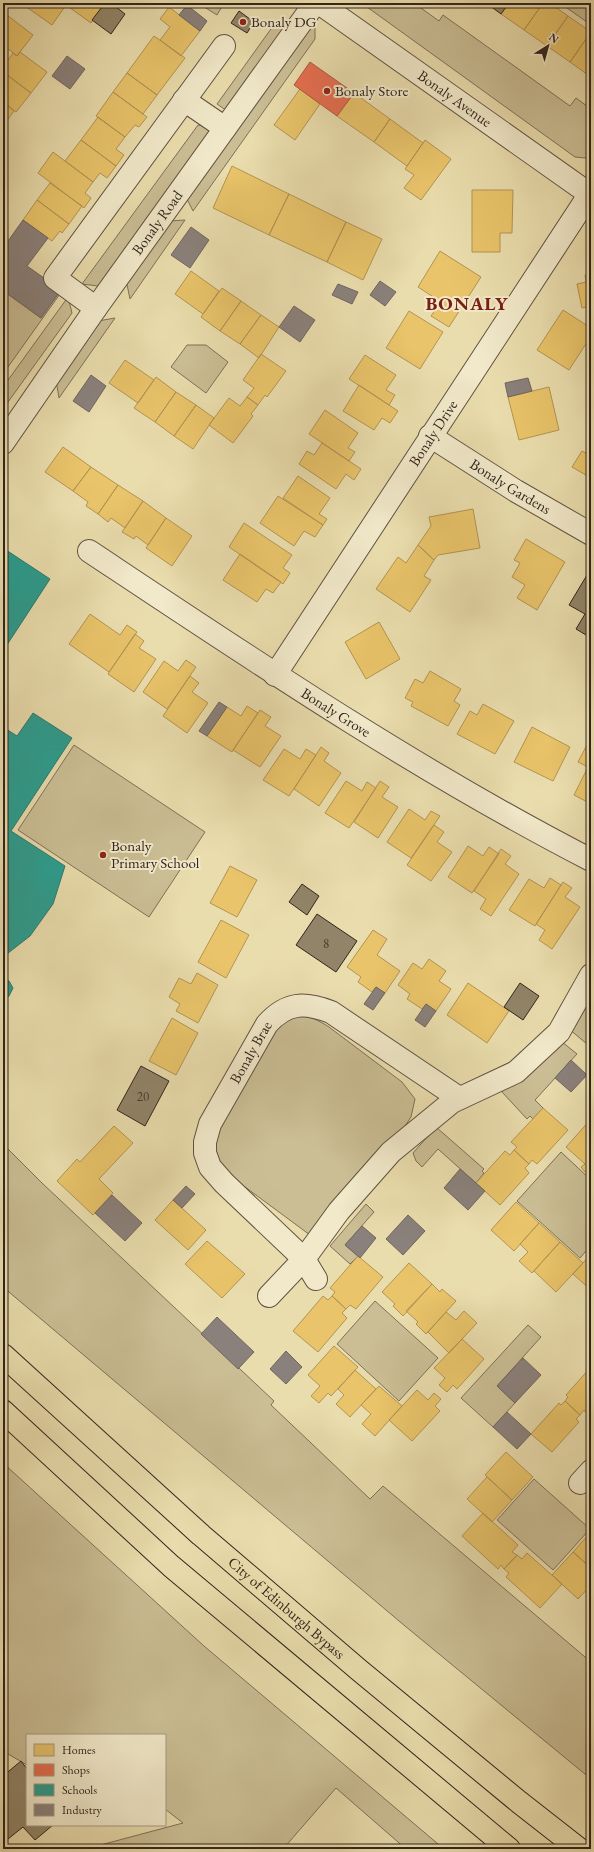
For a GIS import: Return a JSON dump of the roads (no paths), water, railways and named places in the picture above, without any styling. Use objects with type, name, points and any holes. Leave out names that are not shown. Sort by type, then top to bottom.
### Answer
[{"type":"highway","name":"City of Edinburgh Bypass","points":[[3,1355],[201,1535],[384,1690],[519,1802],[579,1849]]},
{"type":"highway","points":[[3,1411],[171,1566],[509,1849]]},
{"type":"street","name":"Bonaly Road","points":[[3,443],[96,308],[315,3]]},
{"type":"street","name":"Bonaly Avenue","points":[[319,3],[591,193]]},
{"type":"street","points":[[96,308],[55,278],[224,46]]},
{"type":"street","points":[[184,100],[225,128]]},
{"type":"street","name":"Bonaly Drive","points":[[275,675],[430,436],[591,193]]},
{"type":"street","name":"Bonaly Gardens","points":[[430,436],[516,491],[591,534]]},
{"type":"street","name":"Bonaly Grove","points":[[89,551],[275,675],[370,735],[547,838],[591,860]]},
{"type":"street","points":[[269,1296],[304,1259],[339,1211],[391,1152],[452,1102],[516,1072],[560,1032],[591,975]]},
{"type":"street","name":"Bonaly Brae","points":[[316,1279],[304,1259],[224,1183],[210,1167],[206,1153],[205,1142],[210,1124],[267,1024],[279,1011],[300,1004],[315,1006],[331,1012],[459,1098]]},
{"type":"place","name":"Bonaly DG","points":[[243,22]]},
{"type":"place","name":"Bonaly Store","points":[[327,91]]},
{"type":"place","name":"Bonaly Primary School","points":[[103,855]]},
{"type":"district","name":"BONALY","points":[[467,303]]}]
